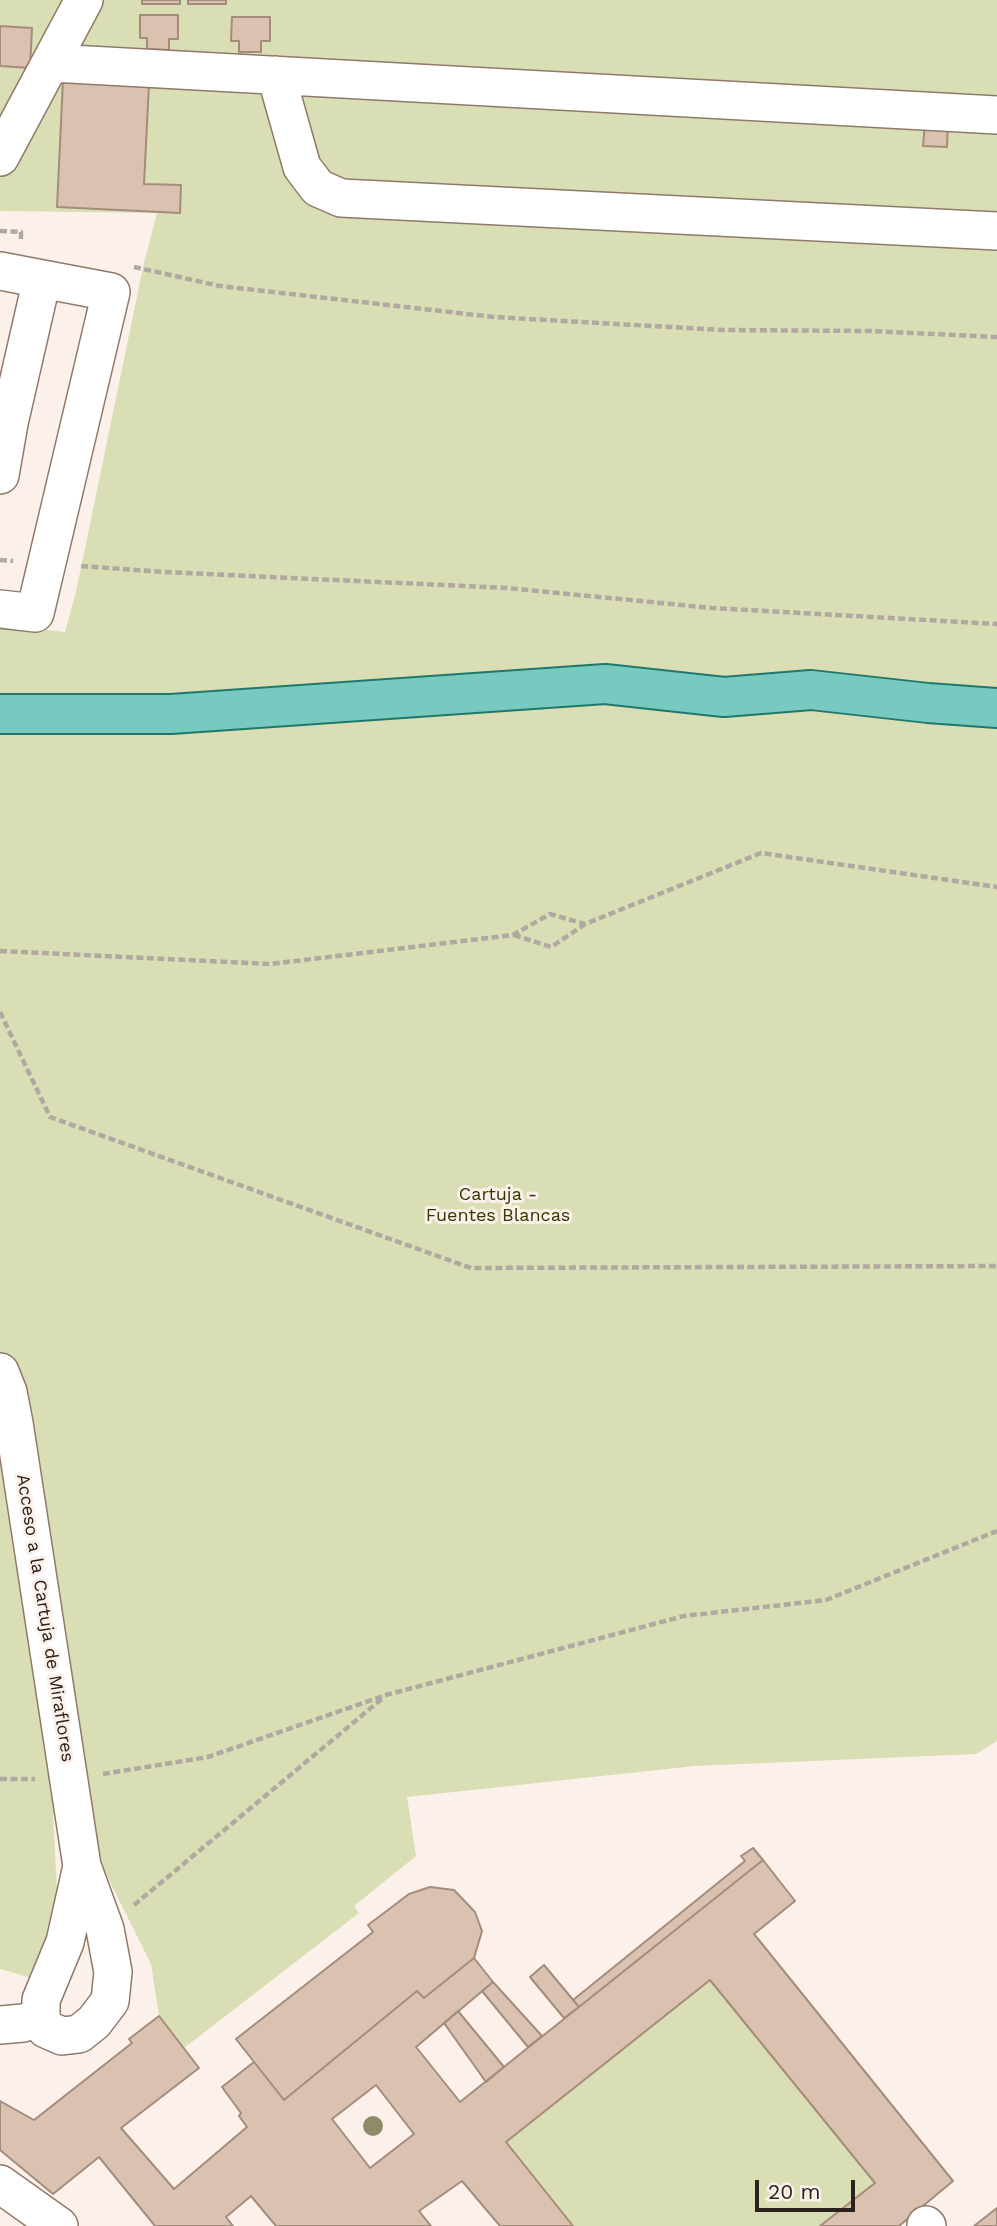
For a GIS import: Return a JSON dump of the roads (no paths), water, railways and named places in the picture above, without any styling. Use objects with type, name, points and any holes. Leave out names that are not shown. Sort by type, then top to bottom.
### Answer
[{"type":"main road","points":[[0,714],[171,714],[605,684],[724,697],[811,690],[997,708]]},
{"type":"street","points":[[0,157],[84,0]]},
{"type":"street","points":[[52,63],[997,115]]},
{"type":"street","points":[[276,75],[302,167],[318,188],[341,198],[997,231]]},
{"type":"street","points":[[0,271],[111,292],[35,613],[0,609]]},
{"type":"street","points":[[0,475],[4,409],[42,279]]},
{"type":"street","name":"Acceso a la Cartuja de Miraflores","points":[[0,1372],[8,1392],[14,1423],[82,1866],[105,1929],[113,1972],[110,2001],[94,2022],[79,2034],[62,2036],[46,2029],[41,2018],[41,2000],[65,1942],[82,1866]]},
{"type":"street","points":[[0,2025],[41,2018]]},
{"type":"street","points":[[0,2184],[60,2226]]},
{"type":"park label","name":"Cartuja - Fuentes Blancas","points":[[498,1205]]}]
